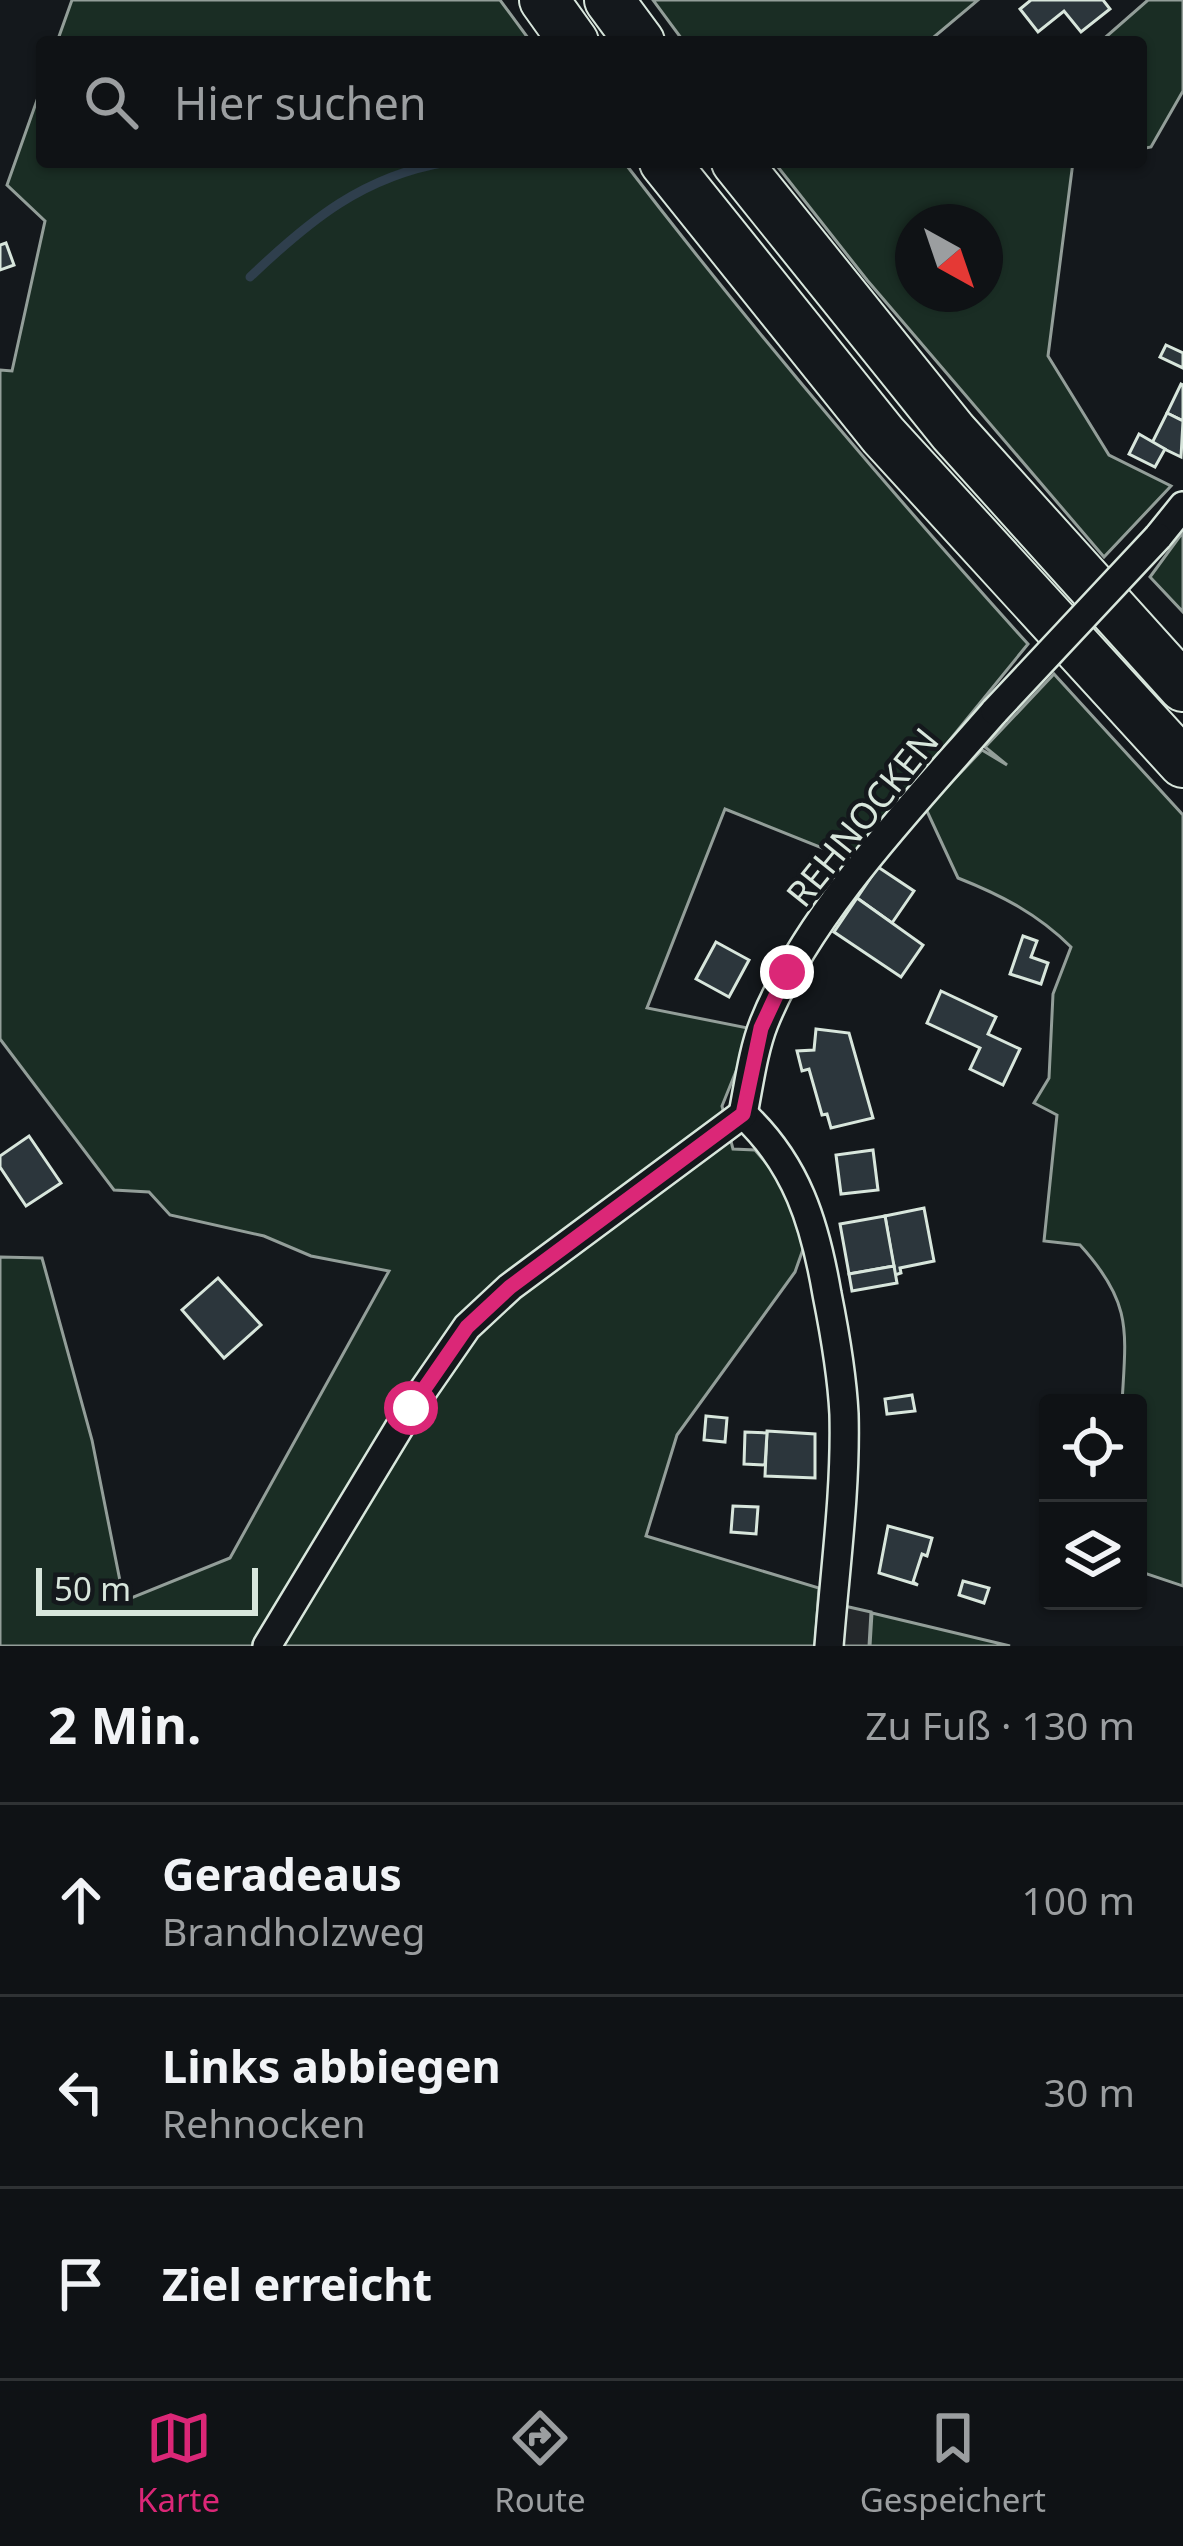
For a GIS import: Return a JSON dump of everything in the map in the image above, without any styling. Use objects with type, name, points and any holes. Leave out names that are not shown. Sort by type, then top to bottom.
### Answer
[{"type":"highway","points":[[544,0],[570,36]]},
{"type":"highway","points":[[609,0],[636,36]]},
{"type":"highway","points":[[669,168],[883,435],[1183,763]]},
{"type":"highway","points":[[741,168],[953,432],[1183,687]]},
{"type":"street","name":"REHNOCKEN","points":[[743,1114],[761,1028],[787,972],[878,848],[995,711],[1183,506]]},
{"type":"street","points":[[267,1646],[411,1408],[467,1327],[510,1287],[743,1114],[768,1136],[800,1187],[816,1232],[838,1352],[844,1467],[830,1646]]},
{"type":"green space","points":[[72,0],[500,0],[527,36],[59,36]]},
{"type":"green space","points":[[653,0],[978,0],[935,36],[680,36]]},
{"type":"green space","points":[[1148,0],[1183,0],[1183,91],[1151,147],[1147,148],[1147,36],[1107,36]]},
{"type":"green space","points":[[36,103],[36,168],[629,168],[821,407],[1028,644],[852,860],[725,809],[647,1008],[753,1029],[722,1106],[733,1149],[755,1150],[793,1194],[807,1238],[795,1272],[677,1435],[646,1536],[819,1588],[815,1646],[0,1646],[0,1257],[42,1258],[92,1440],[124,1601],[230,1558],[389,1271],[311,1256],[264,1236],[170,1215],[149,1192],[114,1190],[0,1039],[0,370],[12,371],[45,221],[7,185]]},
{"type":"green space","points":[[779,168],[1072,168],[1048,356],[1109,455],[1171,486],[1104,557],[867,280]]},
{"type":"green space","points":[[1183,532],[1183,612],[1150,577]]},
{"type":"green space","points":[[1054,674],[1183,815],[1183,1586],[1147,1574],[1147,1394],[1122,1394],[1124,1337],[1118,1301],[1080,1245],[1044,1241],[1057,1115],[1034,1103],[1049,1078],[1053,994],[1071,947],[1018,906],[958,878],[926,809],[982,750],[1007,765],[985,747]]},
{"type":"green space","points":[[872,1613],[1010,1646],[870,1646]]},
{"type":"shaded area","points":[[840,1605],[871,1612],[869,1646],[838,1646]]},
{"type":"building","points":[[1031,0],[1103,0],[1110,9],[1081,32],[1064,11],[1038,32],[1020,9]]},
{"type":"building","points":[[6,243],[14,265],[0,270],[0,245]]},
{"type":"building","points":[[1166,345],[1183,353],[1183,368],[1160,357]]},
{"type":"building","points":[[1183,385],[1183,421],[1167,413]]},
{"type":"building","points":[[1167,413],[1183,421],[1181,457],[1152,443]]},
{"type":"building","points":[[1139,434],[1165,449],[1155,467],[1129,454]]},
{"type":"building","points":[[878,867],[914,891],[892,923],[857,898]]},
{"type":"building","points":[[857,898],[923,945],[901,977],[834,932]]},
{"type":"building","points":[[1023,936],[1037,941],[1031,957],[1048,963],[1041,984],[1010,974]]},
{"type":"building","points":[[716,942],[749,960],[729,997],[696,979]]},
{"type":"building","points":[[941,991],[996,1017],[988,1034],[1020,1049],[1003,1085],[970,1069],[980,1048],[927,1023]]},
{"type":"building","points":[[816,1029],[849,1033],[873,1118],[831,1128],[827,1114],[822,1115],[809,1069],[802,1071],[797,1051],[814,1050]]},
{"type":"building","points":[[29,1136],[61,1183],[26,1206],[0,1167],[0,1156]]},
{"type":"building","points":[[873,1150],[878,1190],[841,1194],[836,1155]]},
{"type":"building","points":[[924,1208],[934,1261],[900,1268],[901,1273],[895,1275],[885,1216]]},
{"type":"building","points":[[885,1216],[894,1266],[849,1274],[840,1224]]},
{"type":"building","points":[[894,1266],[897,1283],[852,1291],[849,1274]]},
{"type":"building","points":[[218,1278],[261,1325],[224,1358],[182,1310]]},
{"type":"building","points":[[912,1395],[915,1411],[887,1414],[885,1399]]},
{"type":"building","points":[[706,1416],[727,1418],[725,1442],[704,1440]]},
{"type":"building","points":[[767,1431],[815,1434],[815,1478],[765,1476]]},
{"type":"building","points":[[745,1432],[767,1433],[765,1465],[744,1464]]},
{"type":"building","points":[[733,1506],[758,1507],[756,1534],[731,1532]]},
{"type":"building","points":[[888,1526],[932,1538],[913,1582],[918,1585],[879,1573]]},
{"type":"building","points":[[963,1581],[989,1588],[984,1603],[959,1595]]},
{"type":"waterway","points":[[250,277],[340,203],[421,168]]},
{"type":"route","points":[[411,1408],[467,1327],[510,1287],[743,1114],[761,1028],[787,972]]}]
